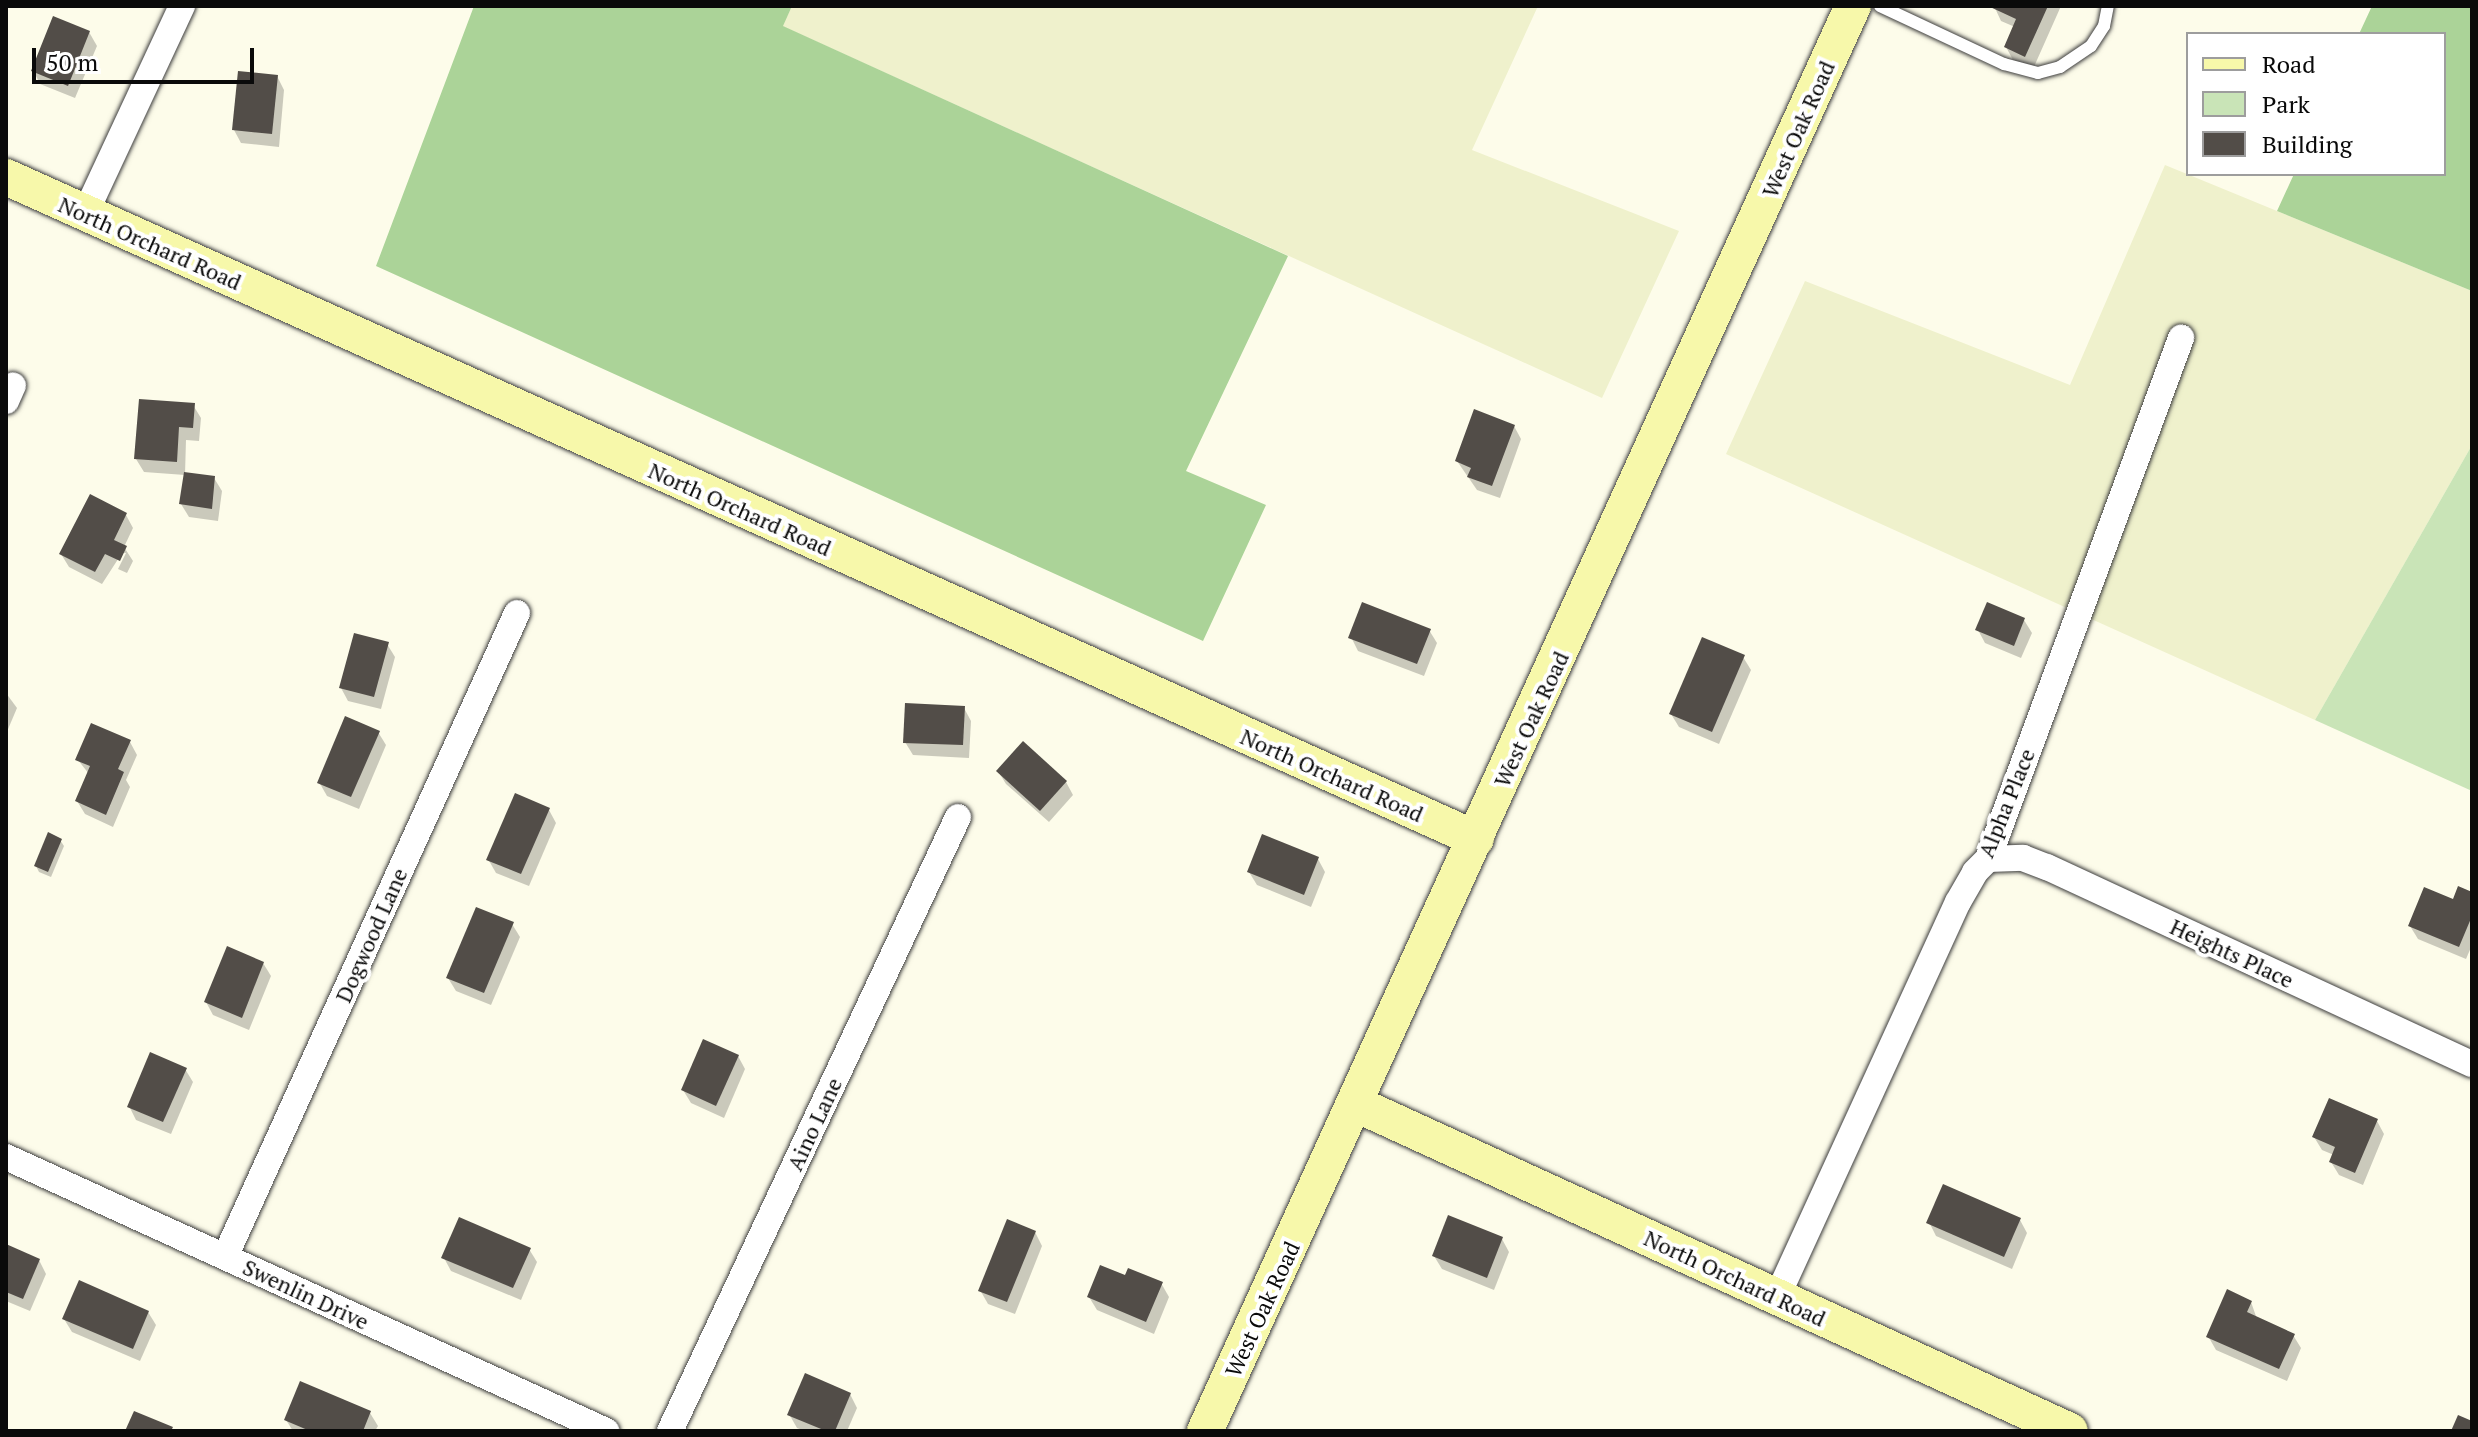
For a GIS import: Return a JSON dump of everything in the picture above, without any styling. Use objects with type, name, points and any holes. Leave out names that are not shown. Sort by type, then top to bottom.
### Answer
[{"type":"street","points":[[85,214],[182,6]]},
{"type":"street","name":"West Oak Road","points":[[1205,1431],[1853,6]]},
{"type":"street","name":"North Orchard Road","points":[[6,177],[1476,839]]},
{"type":"street","name":"Alpha Place","points":[[1777,1297],[1958,902],[1975,872],[1988,859],[2181,338]]},
{"type":"street","name":"Dogwood Lane","points":[[225,1257],[517,613]]},
{"type":"street","name":"Aino Lane","points":[[670,1431],[958,817]]},
{"type":"street","name":"Heights Place","points":[[1988,859],[2023,858],[2047,867],[2472,1064]]},
{"type":"street","name":"North Orchard Road","points":[[1356,1104],[2070,1431]]},
{"type":"street","name":"Swenlin Drive","points":[[6,1157],[606,1431]]},
{"type":"lane","points":[[1880,6],[2004,64],[2038,73],[2060,67],[2091,46],[2104,26],[2108,6]]},
{"type":"green space","points":[[474,6],[792,6],[783,26],[1288,256],[1186,471],[1266,505],[1203,641],[376,266]]},
{"type":"green space","points":[[792,6],[1538,6],[1472,150],[1679,231],[1602,398],[782,26]]},
{"type":"green space","points":[[2372,6],[2472,6],[2472,291],[2277,211],[2293,176],[2446,176],[2446,32],[2360,32]]},
{"type":"green space","points":[[2165,165],[2472,291],[2472,445],[2315,720],[1726,454],[1805,281],[2070,385]]},
{"type":"green space","points":[[2472,445],[2472,791],[2315,720]]},
{"type":"building","points":[[1988,6],[2048,6],[2025,57],[2004,47],[2016,19]]},
{"type":"building","points":[[53,16],[90,31],[68,86],[31,71]]},
{"type":"building","points":[[238,71],[278,75],[272,134],[232,130]]},
{"type":"building","points":[[139,399],[195,403],[193,428],[179,427],[177,462],[134,459]]},
{"type":"building","points":[[1474,409],[1515,425],[1492,486],[1467,477],[1471,468],[1455,461]]},
{"type":"building","points":[[184,472],[215,476],[212,509],[179,504]]},
{"type":"building","points":[[90,494],[127,513],[114,540],[127,546],[120,561],[105,554],[95,572],[59,554]]},
{"type":"building","points":[[1362,602],[1431,629],[1417,664],[1348,638]]},
{"type":"building","points":[[1987,602],[2025,618],[2014,646],[1975,630]]},
{"type":"building","points":[[354,633],[389,642],[374,697],[339,688]]},
{"type":"building","points":[[1702,637],[1745,655],[1712,732],[1669,714]]},
{"type":"building","points":[[905,703],[965,706],[963,745],[903,743]]},
{"type":"building","points":[[345,716],[380,731],[351,797],[317,783]]},
{"type":"building","points":[[91,723],[131,740],[118,769],[124,772],[106,815],[75,801],[90,766],[75,760]]},
{"type":"building","points":[[1023,741],[1067,781],[1040,811],[996,771]]},
{"type":"building","points":[[515,793],[550,808],[521,874],[486,860]]},
{"type":"building","points":[[48,832],[62,839],[48,872],[34,866]]},
{"type":"building","points":[[1262,834],[1319,857],[1304,895],[1247,872]]},
{"type":"building","points":[[2458,886],[2472,892],[2472,916],[2459,947],[2408,926],[2424,887],[2453,899]]},
{"type":"building","points":[[476,907],[514,922],[484,993],[446,978]]},
{"type":"building","points":[[227,946],[264,962],[242,1018],[204,1002]]},
{"type":"building","points":[[703,1039],[739,1055],[716,1106],[681,1090]]},
{"type":"building","points":[[150,1052],[187,1068],[163,1122],[127,1107]]},
{"type":"building","points":[[2329,1098],[2378,1119],[2355,1173],[2329,1162],[2335,1147],[2312,1137]]},
{"type":"building","points":[[1943,1184],[2021,1218],[2004,1257],[1926,1223]]},
{"type":"building","points":[[1448,1215],[1503,1237],[1487,1278],[1432,1256]]},
{"type":"building","points":[[459,1217],[531,1248],[513,1288],[441,1258]]},
{"type":"building","points":[[1007,1219],[1036,1231],[1007,1302],[978,1291]]},
{"type":"building","points":[[6,1244],[40,1259],[23,1299],[6,1292]]},
{"type":"building","points":[[1100,1265],[1125,1275],[1128,1268],[1163,1282],[1146,1322],[1087,1297]]},
{"type":"building","points":[[79,1280],[149,1311],[133,1349],[62,1319]]},
{"type":"building","points":[[2227,1289],[2252,1301],[2247,1312],[2295,1334],[2279,1369],[2206,1337]]},
{"type":"building","points":[[805,1373],[851,1393],[835,1431],[826,1431],[787,1415]]},
{"type":"building","points":[[300,1381],[371,1411],[363,1431],[310,1431],[284,1420]]},
{"type":"building","points":[[134,1411],[173,1427],[171,1431],[125,1431]]},
{"type":"building","points":[[2458,1415],[2472,1421],[2472,1431],[2451,1431]]}]
